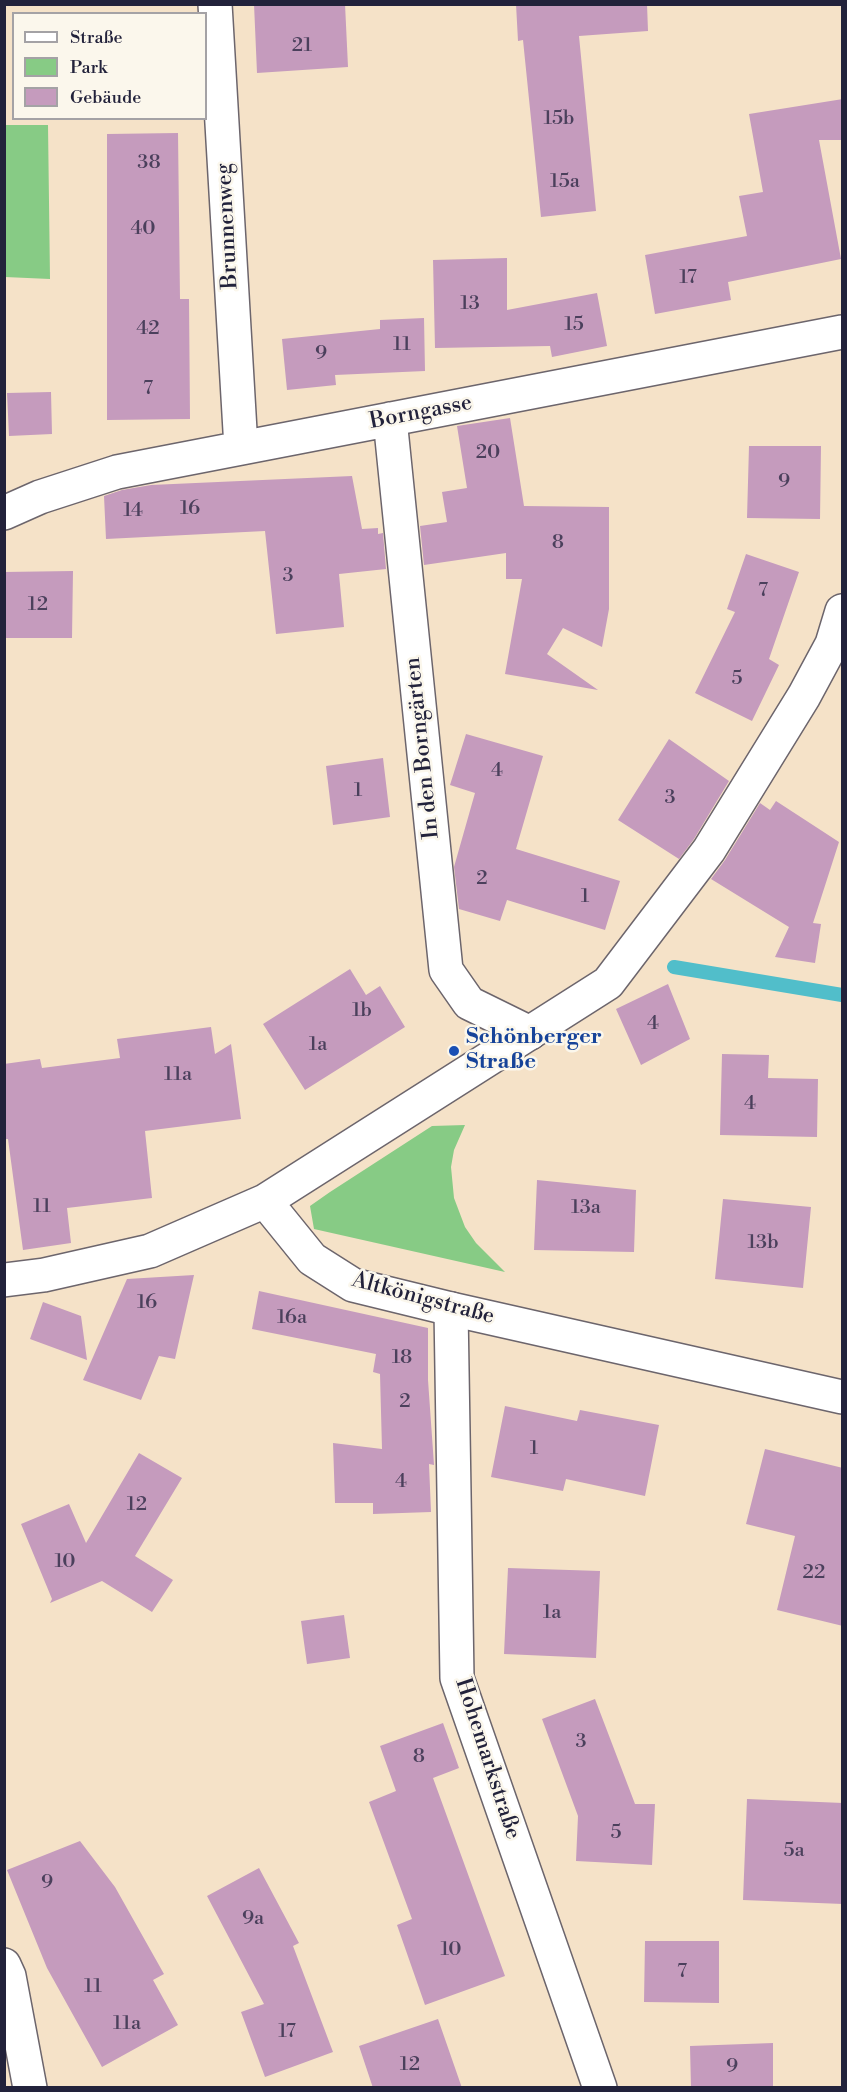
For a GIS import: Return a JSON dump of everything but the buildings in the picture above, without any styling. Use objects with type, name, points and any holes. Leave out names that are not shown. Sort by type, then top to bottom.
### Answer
[{"type":"street","name":"Brunnenweg","points":[[215,4],[241,448]]},
{"type":"street","name":"Borngasse","points":[[4,513],[40,497],[117,472],[843,332]]},
{"type":"street","name":"In den Borngärten","points":[[390,419],[446,970],[469,1002],[530,1033]]},
{"type":"street","points":[[4,1280],[44,1275],[150,1251],[265,1201],[608,983],[709,850],[837,644],[843,611]]},
{"type":"street","name":"Altkönigstraße","points":[[265,1201],[312,1259],[353,1285],[843,1397]]},
{"type":"street","name":"Hohemarkstraße","points":[[451,1309],[457,1678],[600,2088]]},
{"type":"street","points":[[4,1965],[9,1976],[30,2088]]},
{"type":"green space","points":[[4,125],[48,125],[50,279],[5,277]]},
{"type":"green space","points":[[465,1125],[454,1150],[451,1167],[454,1198],[465,1227],[476,1243],[505,1272],[314,1229],[310,1206],[330,1192],[432,1126]]},
{"type":"waterway","points":[[674,967],[842,995]]},
{"type":"place","name":"Schönberger Straße","points":[[454,1051]]}]
